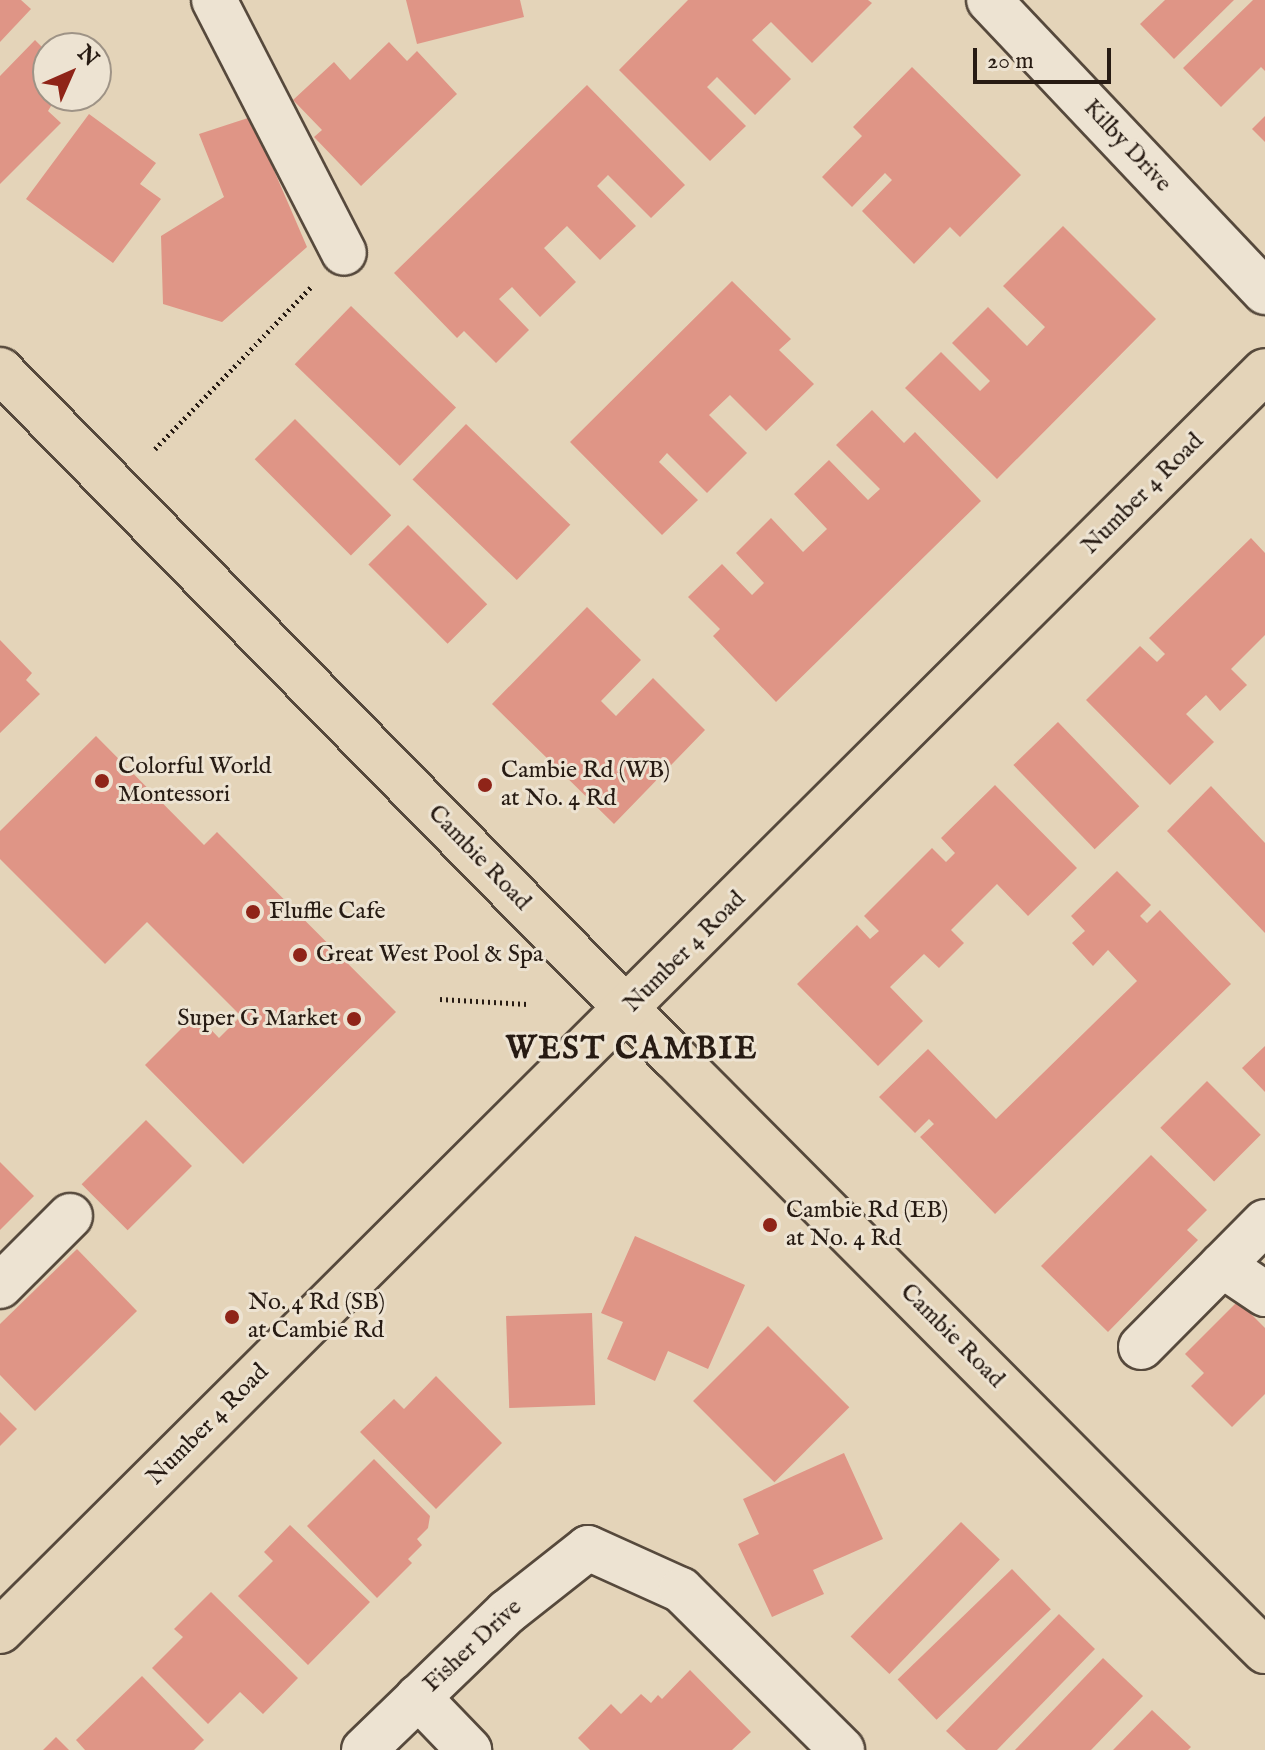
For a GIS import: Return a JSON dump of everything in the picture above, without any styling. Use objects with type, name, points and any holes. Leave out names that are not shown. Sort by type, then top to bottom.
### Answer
[{"type":"main road","name":"Number 4 Road","points":[[0,1631],[628,1010],[1265,371]]},
{"type":"main road","name":"Cambie Road","points":[[3,380],[1265,1651]]},
{"type":"street","points":[[214,0],[344,253]]},
{"type":"street","name":"Kilby Drive","points":[[989,0],[1265,292]]},
{"type":"street","points":[[0,1286],[70,1216]]},
{"type":"street","points":[[1141,1347],[1265,1222]]},
{"type":"street","points":[[1222,1265],[1265,1294]]},
{"type":"street","name":"Fisher Drive","points":[[364,1750],[507,1612],[588,1548],[681,1590],[842,1750]]},
{"type":"street","points":[[418,1697],[469,1750]]},
{"type":"path","points":[[155,449],[344,253]]},
{"type":"path","points":[[440,999],[528,1004]]},
{"type":"building","points":[[0,0],[21,0],[31,9],[0,42]]},
{"type":"building","points":[[406,0],[520,0],[524,17],[417,44]]},
{"type":"building","points":[[688,0],[868,0],[872,3],[812,63],[771,22],[752,40],[791,79],[755,115],[717,77],[707,87],[746,126],[710,161],[619,70]]},
{"type":"building","points":[[1165,0],[1234,0],[1174,59],[1140,24]]},
{"type":"building","points":[[1253,0],[1265,0],[1265,71],[1261,67],[1221,107],[1183,68]]},
{"type":"building","points":[[389,42],[407,61],[417,51],[457,94],[361,186],[314,137],[322,130],[293,100],[334,62],[350,80]]},
{"type":"building","points":[[32,43],[32,112],[49,112],[61,123],[0,184],[0,76]]},
{"type":"building","points":[[912,67],[1021,175],[960,237],[950,227],[914,264],[862,211],[892,180],[885,173],[852,207],[822,177],[862,136],[853,127]]},
{"type":"building","points":[[587,85],[685,185],[651,218],[608,175],[597,186],[636,226],[600,260],[567,226],[544,248],[576,282],[540,317],[512,287],[499,299],[529,330],[496,363],[464,331],[457,338],[394,273]]},
{"type":"building","points":[[89,114],[156,163],[140,184],[161,199],[113,263],[26,199]]},
{"type":"building","points":[[1265,116],[1265,142],[1252,129]]},
{"type":"building","points":[[251,117],[307,247],[222,322],[163,304],[161,236],[224,197],[199,134]]},
{"type":"building","points":[[1063,226],[1156,319],[997,479],[905,388],[941,352],[980,391],[990,381],[952,343],[988,307],[1027,346],[1045,327],[1003,286]]},
{"type":"building","points":[[732,281],[791,339],[779,350],[814,384],[766,431],[730,395],[709,415],[747,453],[707,493],[667,453],[659,462],[698,500],[662,535],[570,442]]},
{"type":"building","points":[[351,306],[456,407],[400,466],[295,364]]},
{"type":"building","points":[[872,410],[904,443],[915,432],[981,501],[776,702],[713,636],[720,629],[688,597],[722,564],[752,595],[764,583],[736,553],[771,518],[803,552],[827,529],[794,494],[829,460],[868,500],[880,489],[836,445]]},
{"type":"building","points":[[295,419],[391,515],[351,555],[255,459]]},
{"type":"building","points":[[466,424],[570,525],[517,580],[413,479]]},
{"type":"building","points":[[408,525],[487,604],[448,644],[368,565]]},
{"type":"building","points":[[1251,538],[1265,553],[1265,635],[1231,669],[1247,685],[1220,711],[1206,695],[1186,714],[1214,742],[1170,785],[1086,700],[1140,646],[1157,662],[1165,654],[1149,638]]},
{"type":"building","points":[[587,607],[641,660],[601,701],[616,716],[653,678],[705,730],[614,824],[492,704]]},
{"type":"building","points":[[0,640],[32,673],[26,680],[40,694],[0,733]]},
{"type":"building","points":[[1058,722],[1139,806],[1095,849],[1013,765]]},
{"type":"building","points":[[96,736],[204,845],[217,832],[396,1012],[243,1164],[145,1065],[196,1014],[219,1038],[241,1016],[147,922],[105,964],[0,859],[0,831]]},
{"type":"building","points":[[995,785],[1077,868],[1028,916],[997,884],[951,930],[964,943],[939,968],[924,954],[890,987],[923,1021],[878,1066],[797,984],[857,925],[870,939],[879,931],[864,916],[932,848],[946,862],[955,853],[941,838]]},
{"type":"building","points":[[1211,786],[1265,843],[1265,933],[1167,831]]},
{"type":"building","points":[[1117,871],[1151,905],[1140,916],[1147,923],[1160,910],[1231,984],[995,1214],[920,1137],[934,1124],[929,1119],[915,1133],[879,1097],[928,1049],[996,1119],[1137,981],[1108,950],[1093,966],[1072,943],[1085,931],[1071,916]]},
{"type":"building","points":[[1265,1046],[1265,1092],[1242,1068]]},
{"type":"building","points":[[1207,1081],[1261,1135],[1214,1181],[1160,1128]]},
{"type":"building","points":[[146,1120],[192,1166],[128,1230],[82,1184]]},
{"type":"building","points":[[1151,1155],[1207,1210],[1187,1230],[1198,1240],[1108,1332],[1041,1266]]},
{"type":"building","points":[[0,1162],[34,1196],[0,1230]]},
{"type":"building","points":[[635,1236],[745,1285],[708,1369],[668,1351],[655,1381],[607,1359],[623,1322],[601,1313]]},
{"type":"building","points":[[77,1249],[137,1311],[35,1411],[0,1375],[0,1324]]},
{"type":"building","points":[[1238,1301],[1265,1328],[1265,1394],[1232,1427],[1191,1386],[1204,1373],[1185,1354]]},
{"type":"building","points":[[592,1313],[595,1405],[509,1408],[506,1316]]},
{"type":"building","points":[[768,1326],[849,1407],[774,1482],[693,1401]]},
{"type":"building","points":[[436,1376],[502,1443],[436,1509],[360,1432],[394,1399],[404,1409]]},
{"type":"building","points":[[0,1412],[17,1429],[0,1446]]},
{"type":"building","points":[[844,1453],[883,1539],[813,1570],[824,1594],[772,1617],[738,1544],[759,1534],[743,1499]]},
{"type":"building","points":[[374,1459],[430,1516],[428,1528],[417,1539],[422,1545],[408,1559],[412,1563],[377,1598],[307,1526]]},
{"type":"building","points":[[961,1522],[1000,1560],[889,1674],[851,1636]]},
{"type":"building","points":[[290,1525],[370,1602],[308,1665],[238,1596],[273,1561],[264,1552]]},
{"type":"building","points":[[1012,1569],[1051,1609],[937,1720],[898,1679]]},
{"type":"building","points":[[211,1592],[298,1678],[263,1714],[240,1692],[208,1724],[152,1668],[183,1637],[174,1629]]},
{"type":"building","points":[[1059,1614],[1095,1649],[997,1750],[966,1750],[946,1731]]},
{"type":"building","points":[[1103,1658],[1143,1696],[1091,1750],[1015,1750]]},
{"type":"building","points":[[690,1670],[751,1732],[732,1750],[590,1750],[578,1738],[611,1704],[621,1714],[641,1694],[651,1703],[658,1695],[662,1699]]},
{"type":"building","points":[[142,1676],[204,1740],[194,1750],[85,1750],[76,1740]]},
{"type":"building","points":[[1152,1710],[1191,1747],[1188,1750],[1113,1750]]},
{"type":"building","points":[[56,1737],[69,1750],[43,1750]]},
{"type":"place","name":"Colorful World Montessori","points":[[102,781]]},
{"type":"place","name":"Cambie Rd (WB) at No. 4 Rd","points":[[485,785]]},
{"type":"place","name":"Fluffle Cafe","points":[[253,912]]},
{"type":"place","name":"Great West Pool & Spa","points":[[300,955]]},
{"type":"place","name":"Super G Market","points":[[354,1019]]},
{"type":"place","name":"Cambie Rd (EB) at No. 4 Rd","points":[[770,1225]]},
{"type":"place","name":"No. 4 Rd (SB) at Cambie Rd","points":[[232,1317]]},
{"type":"district","name":"WEST CAMBIE","points":[[632,1050]]}]
